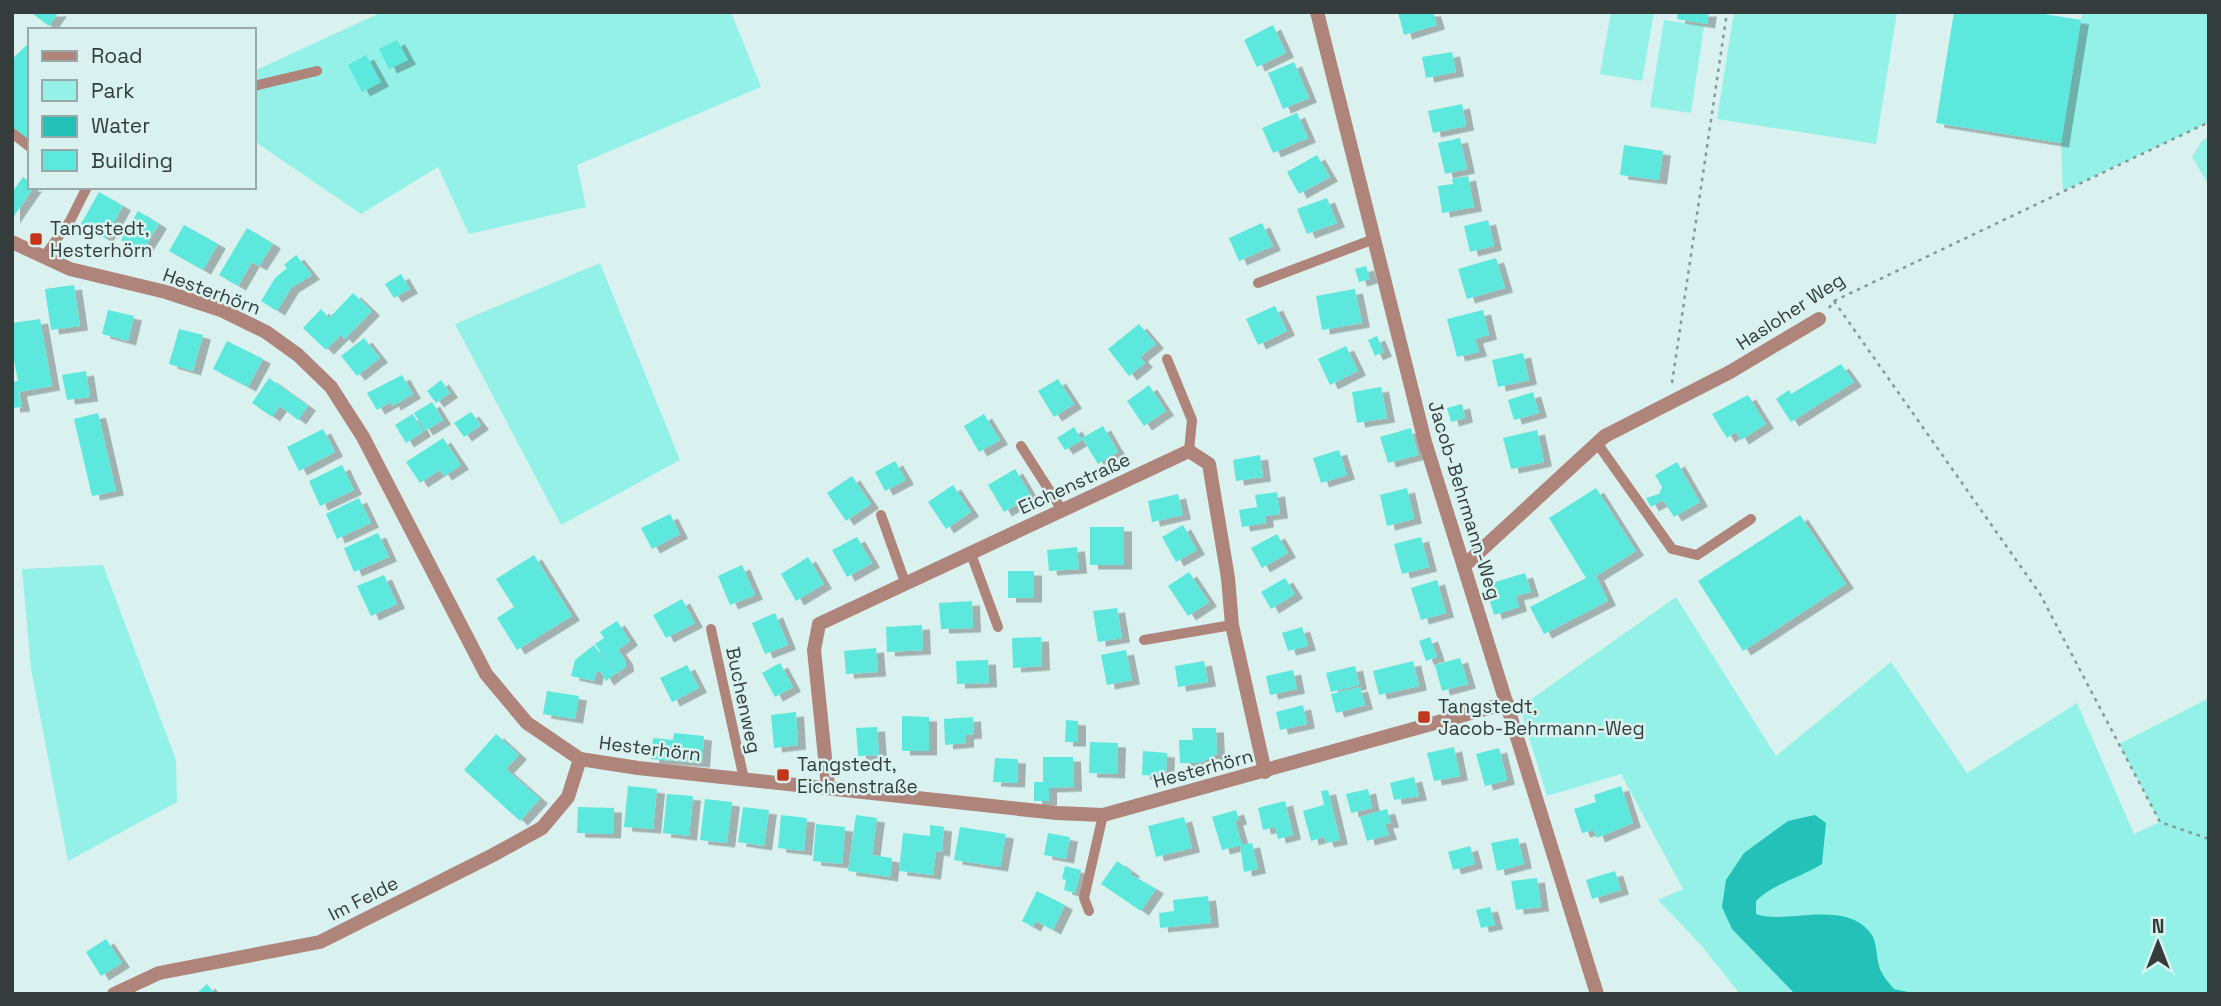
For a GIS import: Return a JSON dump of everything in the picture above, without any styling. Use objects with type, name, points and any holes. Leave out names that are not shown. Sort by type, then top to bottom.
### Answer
[{"type":"street","name":"Jacob-Behrmann-Weg","points":[[1317,12],[1425,442],[1597,994]]},
{"type":"street","name":"Hesterhörn","points":[[12,242],[43,258],[221,310],[266,332],[298,355],[331,387],[363,438],[486,674],[527,723],[580,759],[1057,813],[1103,815],[1507,703]]},
{"type":"street","name":"Hasloher Weg","points":[[1465,565],[1597,443],[1670,401],[1730,372],[1819,319]]},
{"type":"street","name":"Eichenstraße","points":[[828,787],[814,650],[819,624],[1189,451]]},
{"type":"street","points":[[1189,451],[1209,464],[1228,578],[1232,625],[1265,772]]},
{"type":"street","name":"Im Felde","points":[[114,994],[159,973],[320,942],[481,862],[541,828],[568,797],[580,759]]},
{"type":"lane","points":[[256,86],[317,71]]},
{"type":"lane","points":[[12,133],[28,145]]},
{"type":"lane","points":[[43,258],[70,221],[86,189]]},
{"type":"lane","points":[[1258,283],[1374,239]]},
{"type":"lane","points":[[1167,359],[1192,420],[1189,451]]},
{"type":"lane","points":[[1597,443],[1672,549],[1697,555],[1751,519]]},
{"type":"lane","points":[[1021,446],[1062,510]]},
{"type":"lane","points":[[881,515],[906,585]]},
{"type":"lane","points":[[971,554],[998,626]]},
{"type":"lane","points":[[1144,640],[1232,625]]},
{"type":"lane","name":"Buchenweg","points":[[711,629],[744,779]]},
{"type":"lane","points":[[1089,911],[1084,898],[1103,815]]},
{"type":"path","points":[[1670,401],[1727,12]]},
{"type":"path","name":"Hasloher Weg","points":[[1819,319],[1834,301],[2209,122]]},
{"type":"path","points":[[1834,301],[2040,594],[2160,822],[2209,839]]},
{"type":"green space","points":[[382,12],[731,12],[761,87],[577,165],[586,207],[469,234],[438,167],[361,214],[256,142],[256,70]]},
{"type":"green space","points":[[1611,12],[1654,12],[1642,81],[1600,74]]},
{"type":"green space","points":[[1734,12],[1897,12],[1876,144],[1717,119]]},
{"type":"green space","points":[[2082,12],[2209,12],[2209,122],[2063,191],[2061,143]]},
{"type":"green space","points":[[1664,20],[1704,26],[1691,113],[1650,107]]},
{"type":"green space","points":[[2209,137],[2209,185],[2192,157],[2202,141]]},
{"type":"green space","points":[[600,263],[680,460],[561,525],[455,324]]},
{"type":"green space","points":[[103,565],[176,760],[177,802],[68,861],[31,669],[22,569]]},
{"type":"green space","points":[[1676,597],[1776,756],[1891,662],[1967,773],[2077,703],[2134,834],[2160,822],[2119,744],[2209,698],[2209,994],[1740,994],[1701,945],[1658,900],[1683,889],[1621,774],[1547,796],[1520,707]]},
{"type":"water","points":[[1815,815],[1826,823],[1822,864],[1763,895],[1756,901],[1756,914],[1767,917],[1843,916],[1857,921],[1871,934],[1879,966],[1889,983],[1894,989],[1917,994],[1795,994],[1732,929],[1722,907],[1726,880],[1744,853],[1788,821]]},
{"type":"building","points":[[30,12],[59,12],[49,26]]},
{"type":"building","points":[[1398,12],[1433,12],[1437,25],[1404,35]]},
{"type":"building","points":[[1678,12],[1709,12],[1707,24],[1677,19]]},
{"type":"building","points":[[1954,12],[2032,12],[2081,20],[2061,143],[1936,123]]},
{"type":"building","points":[[1273,25],[1286,53],[1257,67],[1244,40]]},
{"type":"building","points":[[397,40],[408,60],[389,69],[379,49]]},
{"type":"building","points":[[28,44],[27,142],[12,126],[12,59]]},
{"type":"building","points":[[1452,52],[1456,72],[1426,78],[1422,57]]},
{"type":"building","points":[[366,55],[381,82],[362,92],[348,65]]},
{"type":"building","points":[[1294,62],[1309,98],[1283,109],[1268,73]]},
{"type":"building","points":[[1462,104],[1466,126],[1433,133],[1428,111]]},
{"type":"building","points":[[1297,113],[1308,138],[1273,153],[1262,128]]},
{"type":"building","points":[[1460,138],[1467,169],[1445,174],[1438,143]]},
{"type":"building","points":[[1624,145],[1663,151],[1659,180],[1620,175]]},
{"type":"building","points":[[1317,155],[1330,177],[1299,194],[1287,172]]},
{"type":"building","points":[[1468,176],[1474,207],[1442,213],[1438,186],[1453,184],[1452,179]]},
{"type":"building","points":[[23,177],[28,181],[28,189],[33,189],[12,219],[12,192]]},
{"type":"building","points":[[99,192],[123,206],[105,238],[81,224]]},
{"type":"building","points":[[1327,198],[1337,223],[1307,234],[1297,209]]},
{"type":"building","points":[[138,211],[159,224],[142,252],[121,240]]},
{"type":"building","points":[[1488,220],[1494,246],[1470,252],[1464,226]]},
{"type":"building","points":[[1262,223],[1273,246],[1239,261],[1229,238]]},
{"type":"building","points":[[184,225],[218,244],[203,270],[169,251]]},
{"type":"building","points":[[247,228],[273,244],[259,266],[252,262],[238,286],[219,275]]},
{"type":"building","points":[[296,255],[312,275],[291,288],[277,311],[261,301],[275,278],[287,268],[284,265]]},
{"type":"building","points":[[1496,258],[1505,288],[1467,299],[1458,269]]},
{"type":"building","points":[[1366,266],[1370,279],[1359,282],[1355,269]]},
{"type":"building","points":[[401,274],[410,289],[394,298],[385,284]]},
{"type":"building","points":[[74,285],[80,326],[51,330],[45,289]]},
{"type":"building","points":[[1355,289],[1362,323],[1322,330],[1316,296]]},
{"type":"building","points":[[353,293],[372,311],[345,339],[341,335],[326,350],[303,328],[321,309],[329,318]]},
{"type":"building","points":[[1275,306],[1287,331],[1258,345],[1246,319]]},
{"type":"building","points":[[108,310],[134,316],[128,341],[102,334]]},
{"type":"building","points":[[1483,310],[1489,335],[1475,339],[1479,352],[1457,357],[1447,319]]},
{"type":"building","points":[[40,319],[52,386],[19,392],[22,407],[12,408],[12,382],[18,381],[12,350],[12,323]]},
{"type":"building","points":[[1139,324],[1156,344],[1140,357],[1145,363],[1129,376],[1108,349]]},
{"type":"building","points":[[179,329],[203,335],[193,371],[169,364]]},
{"type":"building","points":[[1377,336],[1384,352],[1375,356],[1368,340]]},
{"type":"building","points":[[364,338],[380,358],[357,376],[341,356]]},
{"type":"building","points":[[227,341],[263,359],[248,387],[213,369]]},
{"type":"building","points":[[1346,346],[1358,371],[1330,385],[1318,359]]},
{"type":"building","points":[[1523,353],[1529,380],[1498,387],[1492,360]]},
{"type":"building","points":[[1841,364],[1854,382],[1791,422],[1776,399],[1789,390],[1791,394]]},
{"type":"building","points":[[86,371],[90,397],[67,400],[62,375]]},
{"type":"building","points":[[402,375],[413,394],[393,406],[391,402],[377,410],[367,393]]},
{"type":"building","points":[[269,378],[308,406],[298,420],[280,406],[272,417],[252,403]]},
{"type":"building","points":[[1058,379],[1074,404],[1054,417],[1038,391]]},
{"type":"building","points":[[441,380],[450,393],[436,403],[427,391]]},
{"type":"building","points":[[1149,385],[1166,411],[1144,426],[1127,401]]},
{"type":"building","points":[[1381,387],[1387,418],[1357,423],[1352,392]]},
{"type":"building","points":[[1533,392],[1539,413],[1514,420],[1508,400]]},
{"type":"building","points":[[1748,395],[1766,424],[1741,440],[1736,432],[1727,438],[1712,414]]},
{"type":"building","points":[[432,402],[443,420],[425,431],[414,413]]},
{"type":"building","points":[[1462,404],[1465,418],[1451,422],[1447,408]]},
{"type":"building","points":[[471,412],[481,425],[464,437],[454,423]]},
{"type":"building","points":[[98,413],[116,491],[92,496],[74,419]]},
{"type":"building","points":[[413,414],[423,432],[406,443],[395,425]]},
{"type":"building","points":[[984,414],[1000,440],[979,452],[964,426]]},
{"type":"building","points":[[1103,426],[1118,452],[1098,464],[1082,438]]},
{"type":"building","points":[[1074,427],[1082,440],[1065,450],[1057,438]]},
{"type":"building","points":[[1411,428],[1418,455],[1388,463],[1380,437]]},
{"type":"building","points":[[323,429],[335,452],[299,471],[287,447]]},
{"type":"building","points":[[1537,430],[1544,462],[1511,469],[1503,438]]},
{"type":"building","points":[[443,438],[461,465],[444,476],[440,470],[420,483],[406,462]]},
{"type":"building","points":[[1339,450],[1347,475],[1321,483],[1313,458]]},
{"type":"building","points":[[1260,455],[1263,477],[1236,481],[1233,460]]},
{"type":"building","points":[[895,461],[906,480],[885,491],[875,472]]},
{"type":"building","points":[[1677,462],[1700,502],[1674,517],[1663,500],[1651,507],[1646,498],[1659,494],[1662,487],[1655,475]]},
{"type":"building","points":[[342,465],[354,490],[320,506],[309,481]]},
{"type":"building","points":[[1015,469],[1031,496],[1004,512],[988,485]]},
{"type":"building","points":[[852,476],[871,504],[846,521],[827,493]]},
{"type":"building","points":[[953,485],[971,512],[946,529],[928,502]]},
{"type":"building","points":[[1407,488],[1414,519],[1387,526],[1380,495]]},
{"type":"building","points":[[1596,488],[1636,551],[1596,576],[1608,601],[1544,634],[1530,607],[1586,578],[1549,518]]},
{"type":"building","points":[[1277,492],[1280,514],[1265,516],[1266,523],[1242,527],[1239,510],[1257,507],[1255,495]]},
{"type":"building","points":[[1178,494],[1183,515],[1152,522],[1148,501]]},
{"type":"building","points":[[359,498],[371,523],[337,539],[326,514]]},
{"type":"building","points":[[670,514],[680,534],[652,549],[641,528]]},
{"type":"building","points":[[1800,515],[1846,584],[1743,651],[1698,581]]},
{"type":"building","points":[[1183,525],[1197,550],[1176,562],[1162,537]]},
{"type":"building","points":[[1090,527],[1124,527],[1124,565],[1090,565]]},
{"type":"building","points":[[378,533],[389,557],[354,572],[344,548]]},
{"type":"building","points":[[1277,534],[1288,553],[1262,568],[1251,548]]},
{"type":"building","points":[[857,537],[872,563],[847,577],[832,550]]},
{"type":"building","points":[[1421,537],[1429,567],[1402,574],[1394,544]]},
{"type":"building","points":[[1077,547],[1079,569],[1049,571],[1047,550]]},
{"type":"building","points":[[534,555],[572,616],[517,650],[497,618],[514,607],[496,579]]},
{"type":"building","points":[[808,557],[824,584],[796,601],[781,574]]},
{"type":"building","points":[[742,565],[755,595],[730,605],[718,576]]},
{"type":"building","points":[[1008,571],[1034,571],[1034,598],[1008,598]]},
{"type":"building","points":[[1189,572],[1209,602],[1188,616],[1168,586]]},
{"type":"building","points":[[1525,573],[1531,592],[1516,596],[1519,607],[1494,615],[1485,585]]},
{"type":"building","points":[[384,575],[397,604],[371,616],[357,586]]},
{"type":"building","points":[[1285,578],[1295,594],[1271,609],[1261,592]]},
{"type":"building","points":[[1437,580],[1446,613],[1421,620],[1411,588]]},
{"type":"building","points":[[682,599],[695,623],[666,638],[653,615]]},
{"type":"building","points":[[972,601],[973,628],[941,629],[939,603]]},
{"type":"building","points":[[1117,608],[1122,638],[1098,642],[1093,611]]},
{"type":"building","points":[[775,613],[788,645],[765,654],[752,623]]},
{"type":"building","points":[[617,621],[630,641],[618,650],[626,667],[615,674],[595,644],[604,638],[600,632]]},
{"type":"building","points":[[922,625],[923,650],[887,652],[886,627]]},
{"type":"building","points":[[1302,627],[1308,646],[1288,651],[1282,633]]},
{"type":"building","points":[[1041,637],[1042,666],[1013,668],[1012,638]]},
{"type":"building","points":[[1430,637],[1437,657],[1426,661],[1419,641]]},
{"type":"building","points":[[594,645],[615,674],[606,681],[600,671],[596,673],[594,681],[571,676],[575,660]]},
{"type":"building","points":[[876,648],[878,672],[846,674],[844,651]]},
{"type":"building","points":[[1126,650],[1132,680],[1107,685],[1101,655]]},
{"type":"building","points":[[1460,658],[1468,684],[1442,691],[1435,665]]},
{"type":"building","points":[[988,660],[989,683],[957,684],[956,661]]},
{"type":"building","points":[[1204,661],[1208,682],[1178,687],[1175,666]]},
{"type":"building","points":[[1413,661],[1419,686],[1379,695],[1373,671]]},
{"type":"building","points":[[780,663],[793,687],[775,697],[762,673]]},
{"type":"building","points":[[687,665],[699,688],[672,702],[660,678]]},
{"type":"building","points":[[1355,666],[1359,685],[1331,692],[1326,673]]},
{"type":"building","points":[[1293,670],[1297,689],[1270,695],[1266,676]]},
{"type":"building","points":[[1360,687],[1365,705],[1336,713],[1331,694]]},
{"type":"building","points":[[547,691],[579,696],[575,719],[543,714]]},
{"type":"building","points":[[1303,705],[1307,724],[1280,730],[1276,712]]},
{"type":"building","points":[[796,712],[798,745],[774,748],[771,715]]},
{"type":"building","points":[[902,716],[929,717],[929,751],[902,751]]},
{"type":"building","points":[[973,717],[974,734],[966,735],[966,743],[945,745],[944,719]]},
{"type":"building","points":[[1066,720],[1078,721],[1078,742],[1065,742]]},
{"type":"building","points":[[877,727],[879,755],[858,756],[856,728]]},
{"type":"building","points":[[1192,728],[1216,728],[1217,754],[1200,763],[1180,763],[1179,740],[1193,740]]},
{"type":"building","points":[[674,733],[704,736],[702,763],[651,759],[653,738],[673,740]]},
{"type":"building","points":[[496,734],[519,755],[506,769],[540,799],[520,821],[464,770]]},
{"type":"building","points":[[1090,742],[1118,743],[1117,774],[1089,773]]},
{"type":"building","points":[[1454,747],[1460,776],[1434,781],[1427,753]]},
{"type":"building","points":[[1499,748],[1507,780],[1485,786],[1476,754]]},
{"type":"building","points":[[1143,751],[1167,753],[1166,776],[1142,775]]},
{"type":"building","points":[[1043,757],[1073,757],[1074,787],[1049,788],[1049,801],[1034,801],[1034,782],[1043,782]]},
{"type":"building","points":[[995,758],[1018,759],[1017,783],[993,782]]},
{"type":"building","points":[[1414,777],[1419,796],[1394,800],[1390,783]]},
{"type":"building","points":[[628,786],[657,789],[653,829],[624,827]]},
{"type":"building","points":[[1621,786],[1633,823],[1597,838],[1594,830],[1582,833],[1574,809],[1596,802],[1594,795]]},
{"type":"building","points":[[1368,789],[1372,808],[1351,813],[1346,794]]},
{"type":"building","points":[[1328,790],[1340,840],[1326,843],[1324,837],[1311,841],[1303,811],[1324,805],[1321,791]]},
{"type":"building","points":[[667,794],[693,796],[689,836],[663,833]]},
{"type":"building","points":[[705,799],[732,802],[727,843],[700,840]]},
{"type":"building","points":[[1285,801],[1293,835],[1278,839],[1275,827],[1263,830],[1258,808]]},
{"type":"building","points":[[578,807],[614,808],[613,834],[577,833]]},
{"type":"building","points":[[743,807],[769,810],[764,846],[738,842]]},
{"type":"building","points":[[1387,809],[1391,823],[1385,824],[1389,835],[1367,841],[1360,817]]},
{"type":"building","points":[[1236,810],[1239,820],[1235,821],[1242,845],[1222,850],[1212,817]]},
{"type":"building","points":[[781,815],[807,818],[804,851],[778,848]]},
{"type":"building","points":[[856,815],[877,818],[872,855],[892,858],[890,877],[848,871]]},
{"type":"building","points":[[1184,817],[1192,848],[1156,857],[1148,826]]},
{"type":"building","points":[[816,824],[845,827],[842,864],[813,861]]},
{"type":"building","points":[[930,825],[944,827],[942,852],[936,851],[933,875],[899,871],[903,833],[930,836]]},
{"type":"building","points":[[960,827],[1006,834],[1000,867],[954,860]]},
{"type":"building","points":[[1048,833],[1070,837],[1066,859],[1044,855]]},
{"type":"building","points":[[1518,838],[1524,864],[1497,871],[1491,843]]},
{"type":"building","points":[[1252,843],[1258,869],[1244,872],[1240,845]]},
{"type":"building","points":[[1470,846],[1475,864],[1453,870],[1448,852]]},
{"type":"building","points":[[1117,861],[1132,872],[1130,874],[1156,889],[1141,911],[1101,884]]},
{"type":"building","points":[[1065,866],[1081,870],[1075,893],[1064,890],[1066,880],[1062,879]]},
{"type":"building","points":[[1615,871],[1621,890],[1592,899],[1586,880]]},
{"type":"building","points":[[1537,878],[1541,907],[1516,910],[1511,881]]},
{"type":"building","points":[[1037,891],[1065,905],[1053,930],[1036,921],[1033,927],[1022,921]]},
{"type":"building","points":[[1208,896],[1211,923],[1160,928],[1159,913],[1174,911],[1173,900]]},
{"type":"building","points":[[1490,907],[1495,925],[1481,928],[1476,910]]},
{"type":"building","points":[[106,939],[122,963],[101,976],[86,952]]},
{"type":"building","points":[[207,984],[215,994],[196,994]]},
{"type":"place","name":"Tangstedt, Hesterhörn","points":[[36,239]]},
{"type":"place","name":"Tangstedt, Jacob-Behrmann-Weg","points":[[1424,717]]},
{"type":"place","name":"Tangstedt, Eichenstraße","points":[[783,775]]}]
